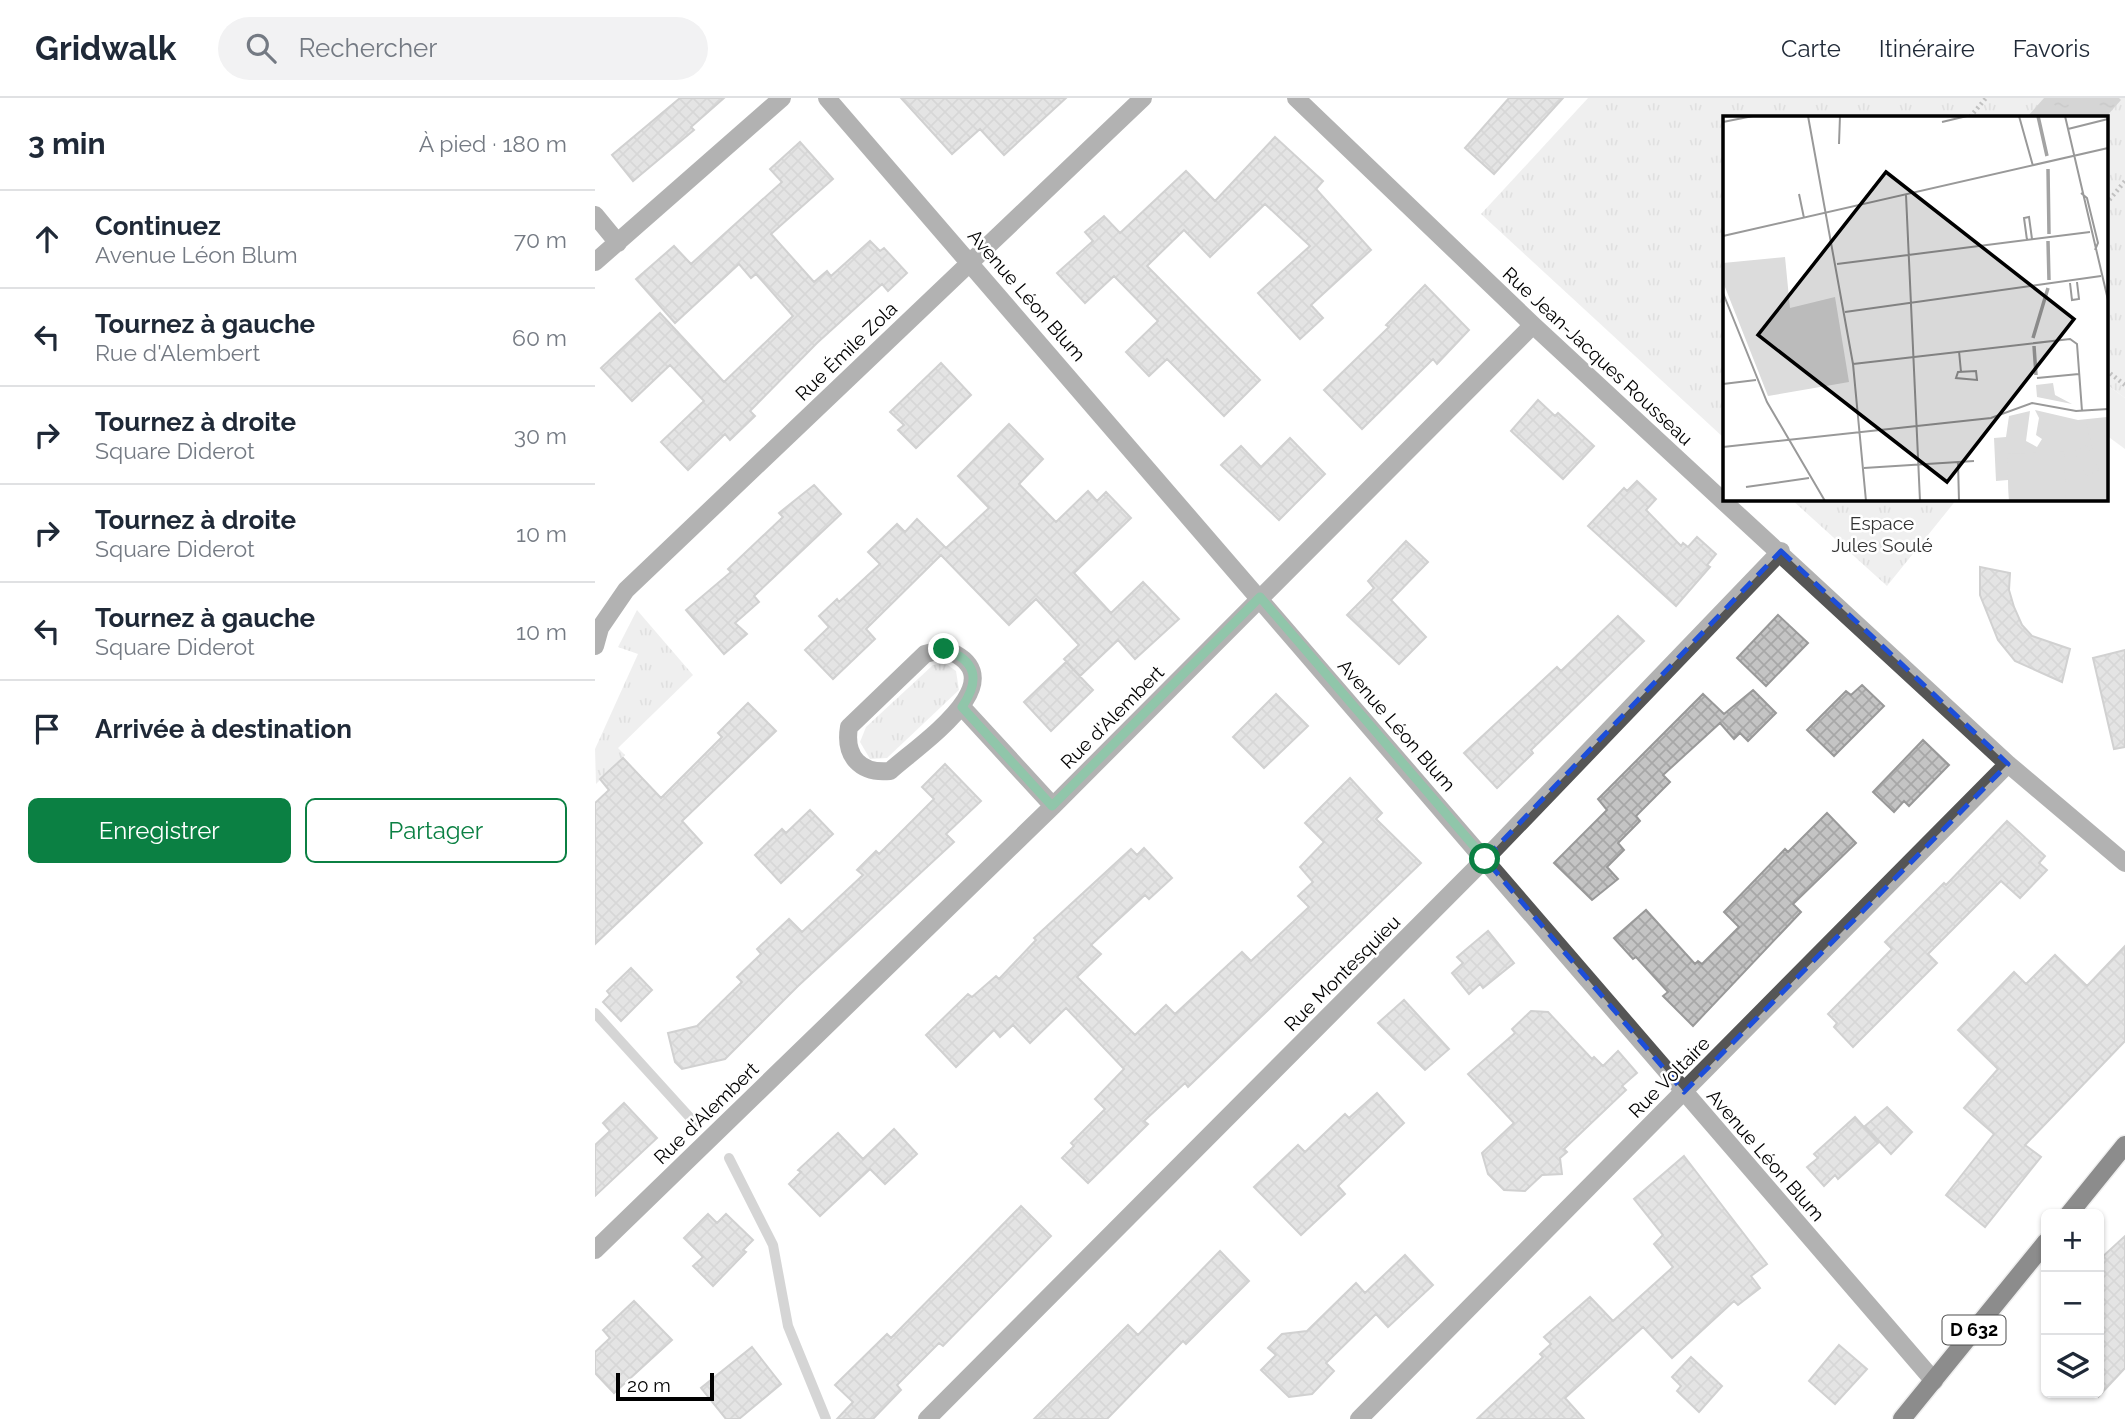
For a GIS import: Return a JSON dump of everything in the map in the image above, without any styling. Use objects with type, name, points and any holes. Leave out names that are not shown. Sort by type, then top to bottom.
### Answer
[{"type":"main road","points":[[2073,1209],[2125,1145]]},
{"type":"main road","name":"D 632","points":[[1902,1419],[2041,1248]]},
{"type":"street","points":[[595,262],[782,98]]},
{"type":"street","name":"Avenue Léon Blum","points":[[827,98],[1934,1381]]},
{"type":"street","name":"Rue Émile Zola","points":[[595,646],[600,628],[626,590],[972,264],[1143,98]]},
{"type":"street","name":"Rue Jean-Jacques Rousseau","points":[[1296,98],[1533,326],[1723,498]]},
{"type":"street","points":[[595,215],[618,243]]},
{"type":"street","name":"Rue d'Alembert","points":[[595,1250],[1052,806],[1533,326]]},
{"type":"street","name":"Rue Jean-Jacques Rousseau","points":[[1725,500],[2008,764],[2125,863]]},
{"type":"street","name":"Rue Montesquieu","points":[[927,1419],[1485,859],[1781,551]]},
{"type":"street","points":[[944,649],[962,655],[973,672],[973,691],[962,707],[890,771],[868,770],[851,756],[846,742],[849,727],[925,654],[944,649]]},
{"type":"street","points":[[962,707],[1052,806]]},
{"type":"street","name":"Rue Voltaire","points":[[1359,1419],[2008,764]]},
{"type":"path","points":[[1971,116],[1986,98]]},
{"type":"path","points":[[2107,203],[2125,181]]},
{"type":"path","points":[[2107,371],[2125,385]]},
{"type":"highlighted area","points":[[1781,551],[2008,764],[1684,1092],[1485,859]]},
{"type":"green space","points":[[1588,98],[2125,98],[2125,398],[2107,385],[2107,116],[1723,116],[1723,437],[1481,214]]},
{"type":"green space","points":[[2107,385],[2125,398],[2125,449],[2107,436]]},
{"type":"green space","name":"Espace Jules Soulé","points":[[1792,500],[1956,500],[1887,586]]},
{"type":"green space","points":[[637,610],[693,675],[618,748],[625,755],[596,784],[595,749],[638,654],[618,647]]},
{"type":"green space","points":[[945,663],[956,671],[959,690],[887,758],[870,759],[860,742],[866,727],[933,665]]},
{"type":"water","points":[[2044,98],[2121,100],[2107,116],[2028,116]]},
{"type":"building","points":[[680,98],[724,98],[691,127],[694,130],[633,181],[612,155]]},
{"type":"building","points":[[901,98],[1066,98],[1004,155],[980,129],[952,154]]},
{"type":"building","points":[[1509,98],[1563,98],[1494,174],[1465,148]]},
{"type":"building","points":[[1275,137],[1323,181],[1316,189],[1371,250],[1311,305],[1323,318],[1300,339],[1258,293],[1310,246],[1265,204],[1210,257],[1184,230],[1147,266],[1260,380],[1224,416],[1167,359],[1149,376],[1126,352],[1158,321],[1114,276],[1085,303],[1057,273],[1093,241],[1085,232],[1104,216],[1120,233],[1186,171],[1215,201]]},
{"type":"building","points":[[800,142],[833,179],[771,234],[814,282],[827,271],[831,276],[870,241],[880,251],[884,248],[907,273],[888,291],[882,284],[817,343],[750,411],[755,416],[730,440],[725,434],[688,470],[661,442],[704,401],[670,365],[632,401],[601,368],[660,313],[724,382],[793,316],[756,274],[751,278],[739,264],[675,323],[636,279],[674,246],[691,264],[782,182],[770,169]]},
{"type":"building","points":[[1425,285],[1469,330],[1437,364],[1433,359],[1362,429],[1324,390],[1389,327],[1386,325]]},
{"type":"building","points":[[941,363],[971,395],[916,448],[898,430],[904,425],[890,412]]},
{"type":"building","points":[[1538,400],[1555,416],[1558,413],[1594,446],[1563,479],[1511,431]]},
{"type":"building","points":[[1009,424],[1043,459],[1019,484],[1056,522],[1088,491],[1097,501],[1106,492],[1131,518],[1074,573],[1111,613],[1143,582],[1179,619],[1135,659],[1118,640],[1080,676],[1064,659],[1079,645],[1036,599],[1009,625],[941,555],[866,629],[875,639],[833,679],[805,650],[829,627],[819,616],[837,599],[839,602],[880,564],[868,552],[897,524],[905,532],[917,519],[946,548],[989,508],[958,476]]},
{"type":"building","points":[[1290,438],[1325,474],[1279,520],[1221,465],[1241,446],[1261,467]]},
{"type":"building","points":[[1637,481],[1656,499],[1646,510],[1681,546],[1683,543],[1688,547],[1697,537],[1716,554],[1707,565],[1710,567],[1676,606],[1588,526],[1624,488],[1627,491]]},
{"type":"building","points":[[814,485],[841,514],[754,596],[759,602],[735,623],[747,634],[724,654],[686,610],[731,572],[728,569],[783,517],[779,513]]},
{"type":"building","points":[[1406,541],[1428,562],[1391,600],[1426,637],[1399,664],[1347,615],[1374,588],[1368,581]]},
{"type":"building","points":[[1980,567],[2010,573],[2009,590],[2014,607],[2022,625],[2032,636],[2070,649],[2062,682],[2015,661],[1998,640],[1980,595]]},
{"type":"building","points":[[1778,615],[1808,643],[1766,686],[1737,658]]},
{"type":"building","points":[[1618,616],[1644,641],[1531,750],[1533,753],[1497,788],[1464,753],[1557,667],[1561,671]]},
{"type":"building","points":[[2125,650],[2125,747],[2114,749],[2093,658]]},
{"type":"building","points":[[1066,662],[1093,690],[1051,731],[1024,702]]},
{"type":"building","points":[[1862,685],[1884,706],[1834,756],[1807,730],[1846,691],[1851,695]]},
{"type":"building","points":[[1753,690],[1776,713],[1748,741],[1740,733],[1734,739],[1720,723],[1663,775],[1670,782],[1636,816],[1640,821],[1618,843],[1624,850],[1607,867],[1618,879],[1592,900],[1554,863],[1607,810],[1598,799],[1703,694],[1724,714]]},
{"type":"building","points":[[1276,694],[1308,726],[1264,768],[1233,737]]},
{"type":"building","points":[[748,703],[776,731],[682,821],[702,843],[595,944],[595,803],[609,790],[600,779],[623,758],[661,798],[722,737],[718,733]]},
{"type":"building","points":[[1923,740],[1949,765],[1909,806],[1904,801],[1894,812],[1873,792]]},
{"type":"building","points":[[945,764],[981,801],[946,834],[954,842],[798,986],[725,1059],[682,1069],[675,1062],[668,1033],[697,1026],[742,982],[737,977],[761,954],[757,949],[789,919],[802,932],[863,875],[857,870],[876,851],[879,854],[934,799],[922,787]]},
{"type":"building","points":[[1350,778],[1382,813],[1376,819],[1421,863],[1188,1087],[1185,1083],[1144,1121],[1148,1124],[1088,1183],[1062,1158],[1074,1146],[1071,1143],[1105,1109],[1095,1099],[1124,1069],[1066,1008],[1030,1043],[1013,1025],[1000,1037],[994,1030],[956,1067],[926,1035],[968,994],[972,997],[996,976],[999,979],[1036,940],[1034,938],[1131,849],[1137,855],[1144,848],[1172,878],[1149,899],[1145,895],[1091,945],[1101,954],[1077,977],[1135,1035],[1166,1005],[1175,1014],[1242,952],[1251,961],[1309,907],[1298,896],[1313,882],[1300,867],[1324,842],[1305,823]]},
{"type":"building","points":[[810,810],[833,834],[781,883],[755,855],[782,829],[786,833]]},
{"type":"building","points":[[1827,813],[1856,843],[1793,904],[1801,912],[1693,1026],[1663,996],[1668,992],[1636,957],[1633,959],[1614,938],[1646,910],[1695,964],[1698,961],[1702,964],[1739,927],[1724,912],[1785,849],[1788,852]]},
{"type":"building","points":[[2007,821],[2045,856],[2039,863],[2047,870],[2020,898],[2001,881],[1928,954],[1937,963],[1853,1047],[1834,1027],[1837,1023],[1828,1014],[1892,949],[1885,942],[1944,883],[1946,885]]},
{"type":"building","points":[[1488,931],[1514,963],[1483,988],[1480,984],[1469,994],[1452,973],[1463,963],[1457,957]]},
{"type":"building","points":[[2125,946],[2125,1041],[2025,1145],[2041,1157],[1985,1227],[1946,1195],[1994,1134],[1964,1108],[1998,1069],[1958,1030],[2014,972],[2026,984],[2055,955],[2087,986]]},
{"type":"building","points":[[631,968],[652,990],[621,1021],[603,1002],[610,995],[607,991]]},
{"type":"building","points":[[1404,1000],[1449,1049],[1425,1070],[1378,1023]]},
{"type":"building","points":[[1531,1011],[1548,1012],[1592,1059],[1594,1057],[1603,1066],[1618,1051],[1637,1073],[1622,1086],[1626,1090],[1564,1149],[1567,1152],[1560,1158],[1562,1174],[1542,1175],[1525,1191],[1504,1190],[1488,1174],[1482,1153],[1514,1123],[1468,1074],[1515,1033],[1512,1029]]},
{"type":"building","points":[[1377,1093],[1404,1123],[1338,1186],[1345,1194],[1301,1235],[1254,1187],[1298,1145],[1305,1152],[1345,1114],[1349,1118]]},
{"type":"building","points":[[624,1103],[657,1138],[595,1196],[595,1145],[610,1131],[603,1123]]},
{"type":"building","points":[[1887,1107],[1912,1132],[1891,1154],[1865,1126]]},
{"type":"building","points":[[1855,1117],[1878,1143],[1838,1179],[1835,1175],[1824,1186],[1807,1167],[1818,1158],[1814,1154]]},
{"type":"building","points":[[894,1129],[917,1154],[885,1184],[870,1169],[820,1216],[789,1184],[801,1172],[798,1170],[838,1133],[863,1159]]},
{"type":"building","points":[[1684,1156],[1767,1264],[1751,1276],[1760,1288],[1738,1305],[1734,1301],[1672,1358],[1643,1327],[1565,1398],[1584,1419],[1477,1419],[1543,1357],[1540,1354],[1551,1344],[1544,1337],[1590,1297],[1613,1321],[1673,1267],[1654,1244],[1663,1235],[1634,1199]]},
{"type":"building","points":[[1021,1206],[1051,1236],[943,1346],[939,1343],[897,1385],[901,1390],[873,1419],[837,1419],[853,1402],[835,1385],[887,1334],[891,1338]]},
{"type":"building","points":[[708,1214],[717,1223],[726,1214],[753,1240],[743,1250],[746,1252],[713,1286],[693,1266],[703,1257],[684,1238]]},
{"type":"building","points":[[2125,1236],[2125,1368],[2104,1391],[2104,1272],[2104,1255]]},
{"type":"building","points":[[1220,1251],[1249,1281],[1186,1344],[1183,1341],[1107,1419],[1034,1419],[1128,1325],[1138,1335]]},
{"type":"building","points":[[1405,1255],[1433,1285],[1388,1327],[1376,1314],[1326,1363],[1334,1371],[1312,1394],[1289,1397],[1261,1370],[1276,1355],[1268,1348],[1282,1334],[1307,1331],[1356,1283],[1365,1293]]},
{"type":"building","points":[[634,1301],[672,1340],[614,1393],[595,1373],[595,1352],[610,1338],[603,1330]]},
{"type":"building","points":[[1839,1345],[1867,1369],[1835,1404],[1809,1381]]},
{"type":"building","points":[[752,1347],[781,1384],[739,1419],[726,1419],[701,1388]]},
{"type":"building","points":[[1691,1357],[1722,1386],[1699,1412],[1677,1391],[1681,1386],[1672,1377]]},
{"type":"waterway","points":[[595,1013],[694,1122]]},
{"type":"waterway","points":[[729,1158],[773,1245],[788,1326],[826,1419]]},
{"type":"route","points":[[944,649],[962,655],[973,672],[973,691],[962,707],[1052,806],[1260,597],[1485,859]]}]
